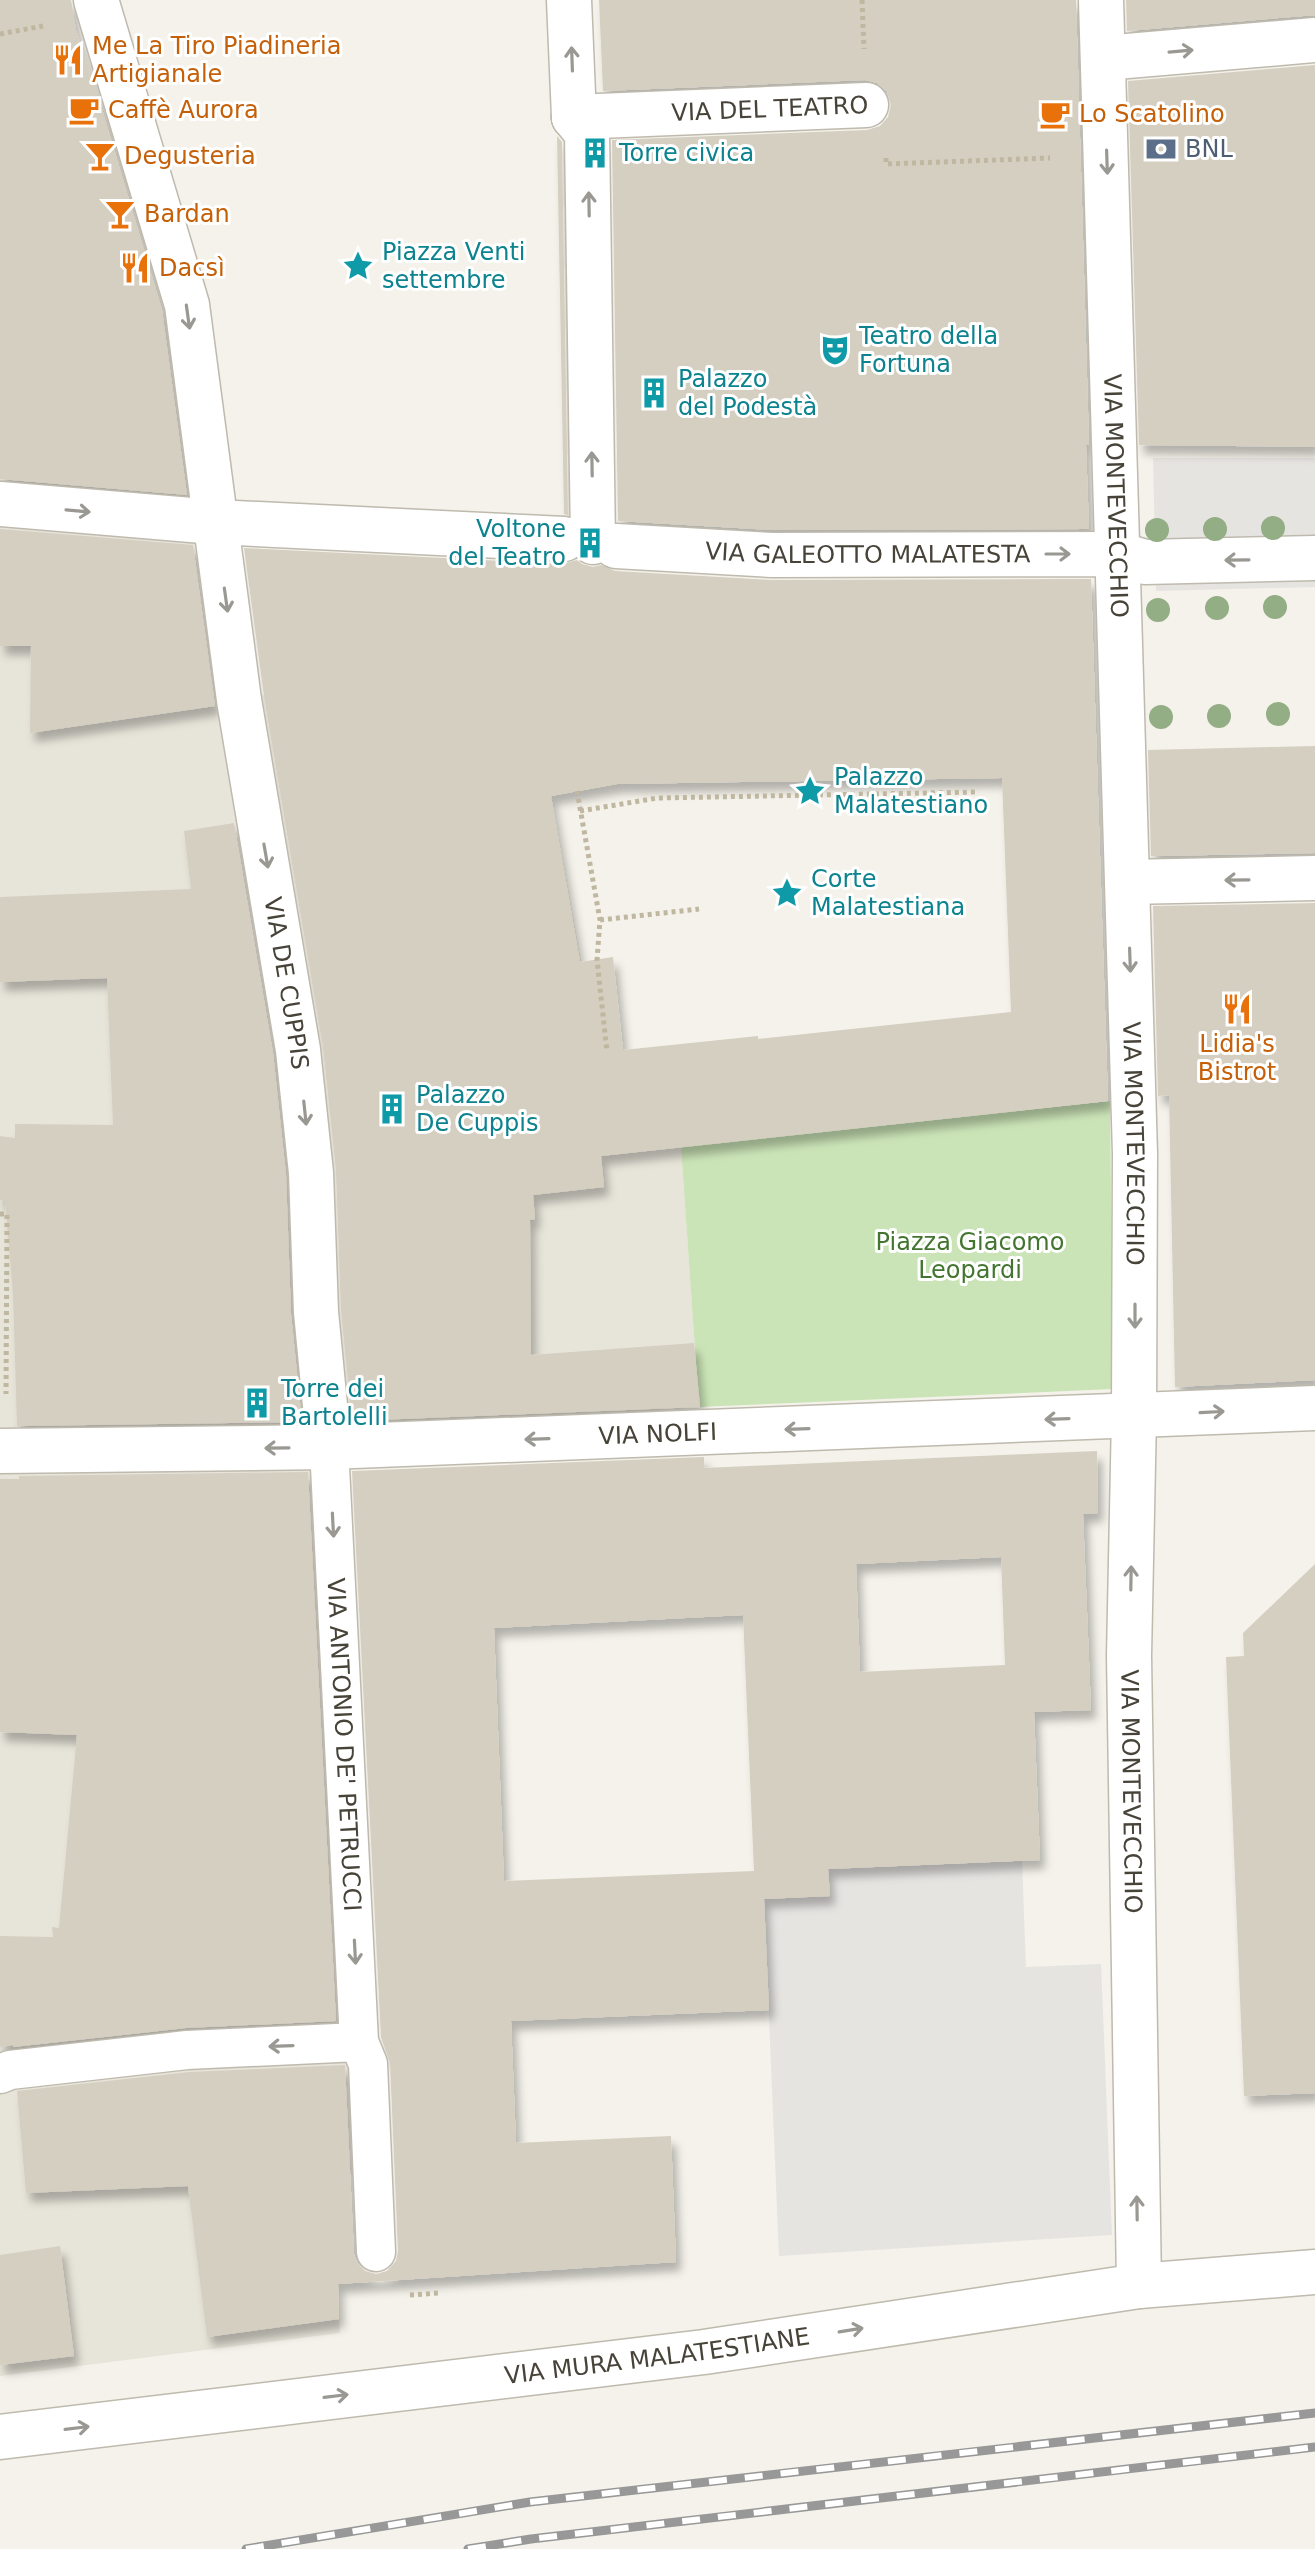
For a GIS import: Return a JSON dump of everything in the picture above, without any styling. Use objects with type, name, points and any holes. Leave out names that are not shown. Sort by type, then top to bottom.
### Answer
[{"type":"street","points":[[96,0],[187,305],[215,522]]},
{"type":"street","points":[[0,504],[215,522],[579,541],[587,133],[574,117],[569,0]]},
{"type":"street","name":"VIA MONTEVECCHIO","points":[[1101,0],[1135,1154],[1129,1656],[1139,2286]]},
{"type":"street","points":[[1104,58],[1315,40]]},
{"type":"street","name":"VIA DEL TEATRO","points":[[574,117],[866,105]]},
{"type":"street","name":"VIA DE CUPPIS","points":[[215,522],[239,700],[298,1050],[311,1173],[316,1312],[329,1447]]},
{"type":"street","name":"VIA GALEOTTO MALATESTA","points":[[579,541],[772,555],[1118,554],[1145,562],[1315,558]]},
{"type":"street","points":[[1127,882],[1315,878]]},
{"type":"street","name":"VIA NOLFI","points":[[3,1451],[329,1447],[1315,1408]]},
{"type":"street","name":"VIA MURA MALATESTIANE","points":[[0,2437],[704,2352],[1139,2286],[1315,2272]]},
{"type":"lane","name":"VIA ANTONIO DE' PETRUCCI","points":[[329,1447],[359,2042],[368,2064],[376,2252]]},
{"type":"lane","points":[[5,2072],[187,2050],[359,2042]]},
{"type":"path","name":"VIA DEL TEATRO","points":[[866,105],[884,118],[886,164],[1107,156]]},
{"type":"path","points":[[577,791],[600,920],[597,960],[607,1052]]},
{"type":"path","points":[[580,811],[657,798],[975,792]]},
{"type":"path","points":[[600,920],[699,909]]},
{"type":"path","points":[[0,1214],[7,1214],[3,1451]]},
{"type":"shaded area","points":[[0,0],[71,0],[77,33],[167,306],[217,705],[259,695],[429,676],[551,795],[581,961],[591,1073],[681,1147],[699,1407],[504,1422],[292,1423],[314,1477],[338,2017],[355,2068],[359,2174],[330,2176],[340,2333],[0,2376]]},
{"type":"shaded area","points":[[1153,458],[1315,458],[1315,587],[1156,591]]},
{"type":"shaded area","points":[[1022,1861],[1026,1967],[1101,1964],[1112,2235],[779,2256],[764,1899],[829,1896],[828,1869]]},
{"type":"green space","name":"Piazza Giacomo Leopardi","points":[[1110,1101],[1113,1389],[699,1407],[681,1147]]},
{"type":"building","points":[[0,0],[71,0],[76,30],[162,310],[187,495],[0,479]]},
{"type":"building","points":[[599,0],[1076,0],[1089,529],[773,530],[618,521],[612,140],[867,130],[880,126],[888,117],[891,105],[887,91],[877,83],[865,80],[603,91]]},
{"type":"building","points":[[1126,0],[1315,0],[1315,15],[1127,31]]},
{"type":"building","points":[[1315,65],[1315,447],[1139,445],[1128,81]]},
{"type":"building","points":[[557,136],[562,142],[568,515],[564,514]]},
{"type":"building","points":[[0,529],[193,545],[215,706],[30,733],[31,646],[0,646]]},
{"type":"building","points":[[244,548],[563,564],[577,560],[582,564],[593,567],[601,565],[615,571],[771,580],[1091,579],[1108,1101],[601,1156],[604,1187],[533,1195],[535,1219],[530,1220],[531,1355],[694,1343],[700,1407],[352,1421],[341,1310],[336,1170],[323,1047],[264,696]],"holes":[[[1002,778],[1011,1012],[623,1050],[613,957],[580,962],[551,796],[617,784]]]},
{"type":"building","points":[[1315,746],[1315,853],[1151,856],[1148,750]]},
{"type":"building","points":[[234,823],[273,1053],[286,1175],[291,1314],[302,1422],[17,1426],[13,1293],[5,1201],[0,1200],[0,1136],[15,1138],[15,1124],[113,1125],[107,978],[0,982],[0,897],[191,889],[184,831]]},
{"type":"building","points":[[1315,903],[1315,1380],[1175,1387],[1169,1095],[1158,1096],[1153,906]]},
{"type":"building","points":[[1097,1451],[1098,1513],[1083,1514],[1091,1710],[1034,1712],[1040,1860],[828,1869],[830,1896],[764,1899],[769,2010],[511,2021],[516,2143],[671,2136],[676,2262],[338,2284],[339,2319],[207,2337],[188,2186],[26,2193],[17,2091],[189,2072],[345,2065],[354,2254],[365,2271],[376,2274],[387,2271],[396,2261],[390,2063],[381,2037],[352,1471],[704,1457],[704,1468]],"holes":[[[1001,1557],[1005,1665],[860,1672],[856,1564]],[[743,1615],[754,1871],[504,1881],[494,1628]]]},
{"type":"building","points":[[308,1472],[336,2021],[186,2028],[0,2047],[0,1936],[53,1937],[52,1927],[59,1928],[77,1735],[0,1732],[0,1479],[19,1479],[19,1476]]},
{"type":"building","points":[[1315,1564],[1315,2093],[1244,2096],[1226,1657],[1244,1656],[1243,1633]]},
{"type":"building","points":[[60,2246],[74,2356],[0,2365],[0,2255]]},
{"type":"railway","points":[[246,2549],[530,2502],[1315,2413]]},
{"type":"railway","points":[[468,2549],[1315,2447]]},
{"type":"place","name":"Me La Tiro Piadineria Artigianale","points":[[68,60]]},
{"type":"place","name":"Caffè Aurora","points":[[84,110]]},
{"type":"place","name":"Lo Scatolino","points":[[1055,114]]},
{"type":"place","name":"BNL","points":[[1161,149]]},
{"type":"place","name":"Torre civica","points":[[595,153]]},
{"type":"place","name":"Degusteria","points":[[100,156]]},
{"type":"place","name":"Bardan","points":[[120,214]]},
{"type":"place","name":"Piazza Venti settembre","points":[[358,266]]},
{"type":"place","name":"Dacsì","points":[[135,268]]},
{"type":"place","name":"Teatro della Fortuna","points":[[835,350]]},
{"type":"place","name":"Palazzo del Podestà","points":[[654,393]]},
{"type":"place","name":"Voltone del Teatro","points":[[590,543]]},
{"type":"place","name":"Palazzo Malatestiano","points":[[810,791]]},
{"type":"place","name":"Corte Malatestiana","points":[[787,893]]},
{"type":"place","name":"Lidia's Bistrot","points":[[1237,1009]]},
{"type":"place","name":"Palazzo De Cuppis","points":[[392,1109]]},
{"type":"place","name":"Torre dei Bartolelli","points":[[257,1403]]}]
